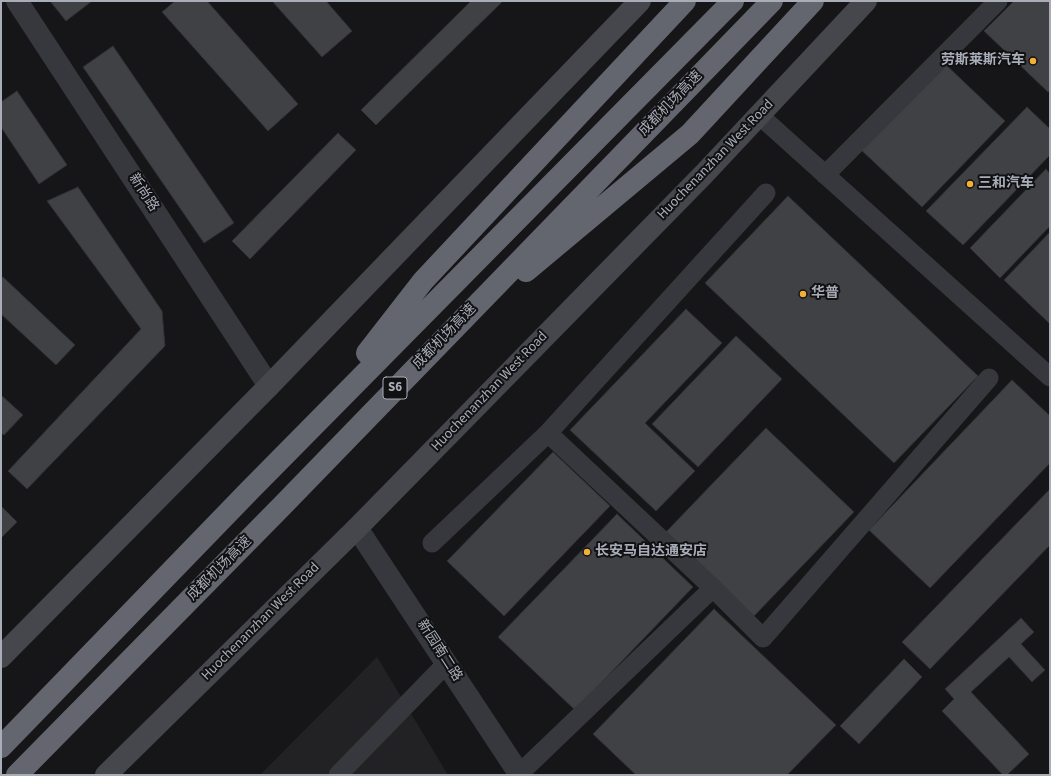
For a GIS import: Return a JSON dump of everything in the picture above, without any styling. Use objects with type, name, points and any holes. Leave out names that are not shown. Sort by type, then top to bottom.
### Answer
[{"type":"highway","points":[[249,491],[386,330],[423,281],[685,1]]},
{"type":"highway","name":"成都机场高速","points":[[1,747],[249,491],[734,1]]},
{"type":"highway","name":"成都机场高速","points":[[17,775],[281,507],[772,1]]},
{"type":"highway","points":[[433,349],[690,134],[813,1]]},
{"type":"main road","points":[[1,658],[270,386],[640,1]]},
{"type":"main road","name":"Huochenanzhan West Road","points":[[107,771],[357,528],[698,180],[866,1]]},
{"type":"street","name":"新尚路","points":[[17,1],[270,386]]},
{"type":"street","points":[[825,175],[998,1]]},
{"type":"street","points":[[759,115],[1050,377]]},
{"type":"street","points":[[432,544],[548,433],[766,193]]},
{"type":"street","points":[[548,433],[713,588],[763,638],[989,378]]},
{"type":"street","name":"新园南二路","points":[[357,528],[519,774]]},
{"type":"street","points":[[519,774],[713,588]]},
{"type":"street","points":[[338,775],[447,663]]},
{"type":"shaded area","points":[[377,657],[448,775],[260,775]]},
{"type":"building","points":[[50,1],[92,1],[66,21]]},
{"type":"building","points":[[175,1],[207,1],[298,104],[268,131],[162,12]]},
{"type":"building","points":[[272,1],[326,1],[352,31],[322,57]]},
{"type":"building","points":[[471,1],[503,1],[376,125],[361,110]]},
{"type":"building","name":"劳斯莱斯汽车","points":[[1014,1],[1050,1],[1050,90],[1048,92],[984,31]]},
{"type":"building","points":[[113,46],[234,223],[204,243],[83,67]]},
{"type":"building","points":[[942,61],[1005,121],[922,207],[859,148]]},
{"type":"building","points":[[17,91],[67,165],[39,184],[1,127],[1,102]]},
{"type":"building","points":[[1027,107],[1050,129],[1050,155],[963,245],[926,211]]},
{"type":"building","points":[[338,133],[356,150],[250,259],[232,241]]},
{"type":"building","points":[[1046,169],[1050,174],[1050,226],[1000,278],[970,248]]},
{"type":"building","points":[[78,187],[162,311],[165,346],[27,489],[8,471],[141,329],[47,201]]},
{"type":"building","points":[[788,196],[978,376],[894,463],[705,283]]},
{"type":"building","points":[[1050,232],[1050,324],[1004,280]]},
{"type":"building","points":[[3,277],[75,345],[56,365],[1,314],[1,279]]},
{"type":"building","points":[[686,309],[722,343],[645,423],[695,471],[656,511],[570,430]]},
{"type":"building","points":[[736,336],[782,379],[698,467],[652,424]]},
{"type":"building","points":[[1012,380],[1050,416],[1050,463],[930,588],[869,530]]},
{"type":"building","points":[[1,395],[23,415],[4,435],[1,433]]},
{"type":"building","points":[[766,428],[854,512],[754,616],[666,532]]},
{"type":"building","points":[[553,452],[610,506],[504,616],[447,561]]},
{"type":"building","points":[[1050,489],[1050,545],[930,669],[902,642]]},
{"type":"building","points":[[1,506],[17,522],[1,538]]},
{"type":"building","points":[[617,514],[693,587],[575,710],[498,637]]},
{"type":"building","points":[[714,609],[836,725],[787,775],[636,775],[593,734]]},
{"type":"building","points":[[1021,618],[1034,632],[1021,644],[1045,670],[1032,682],[1009,657],[971,692],[1029,754],[1007,775],[1003,775],[942,711],[954,699],[945,689]]},
{"type":"building","points":[[904,659],[922,677],[859,744],[840,726]]},
{"type":"place","name":"劳斯莱斯汽车","points":[[1033,61]]},
{"type":"place","name":"三和汽车","points":[[970,184]]},
{"type":"place","name":"华普","points":[[803,294]]},
{"type":"place","name":"长安马自达通安店","points":[[587,552]]}]
